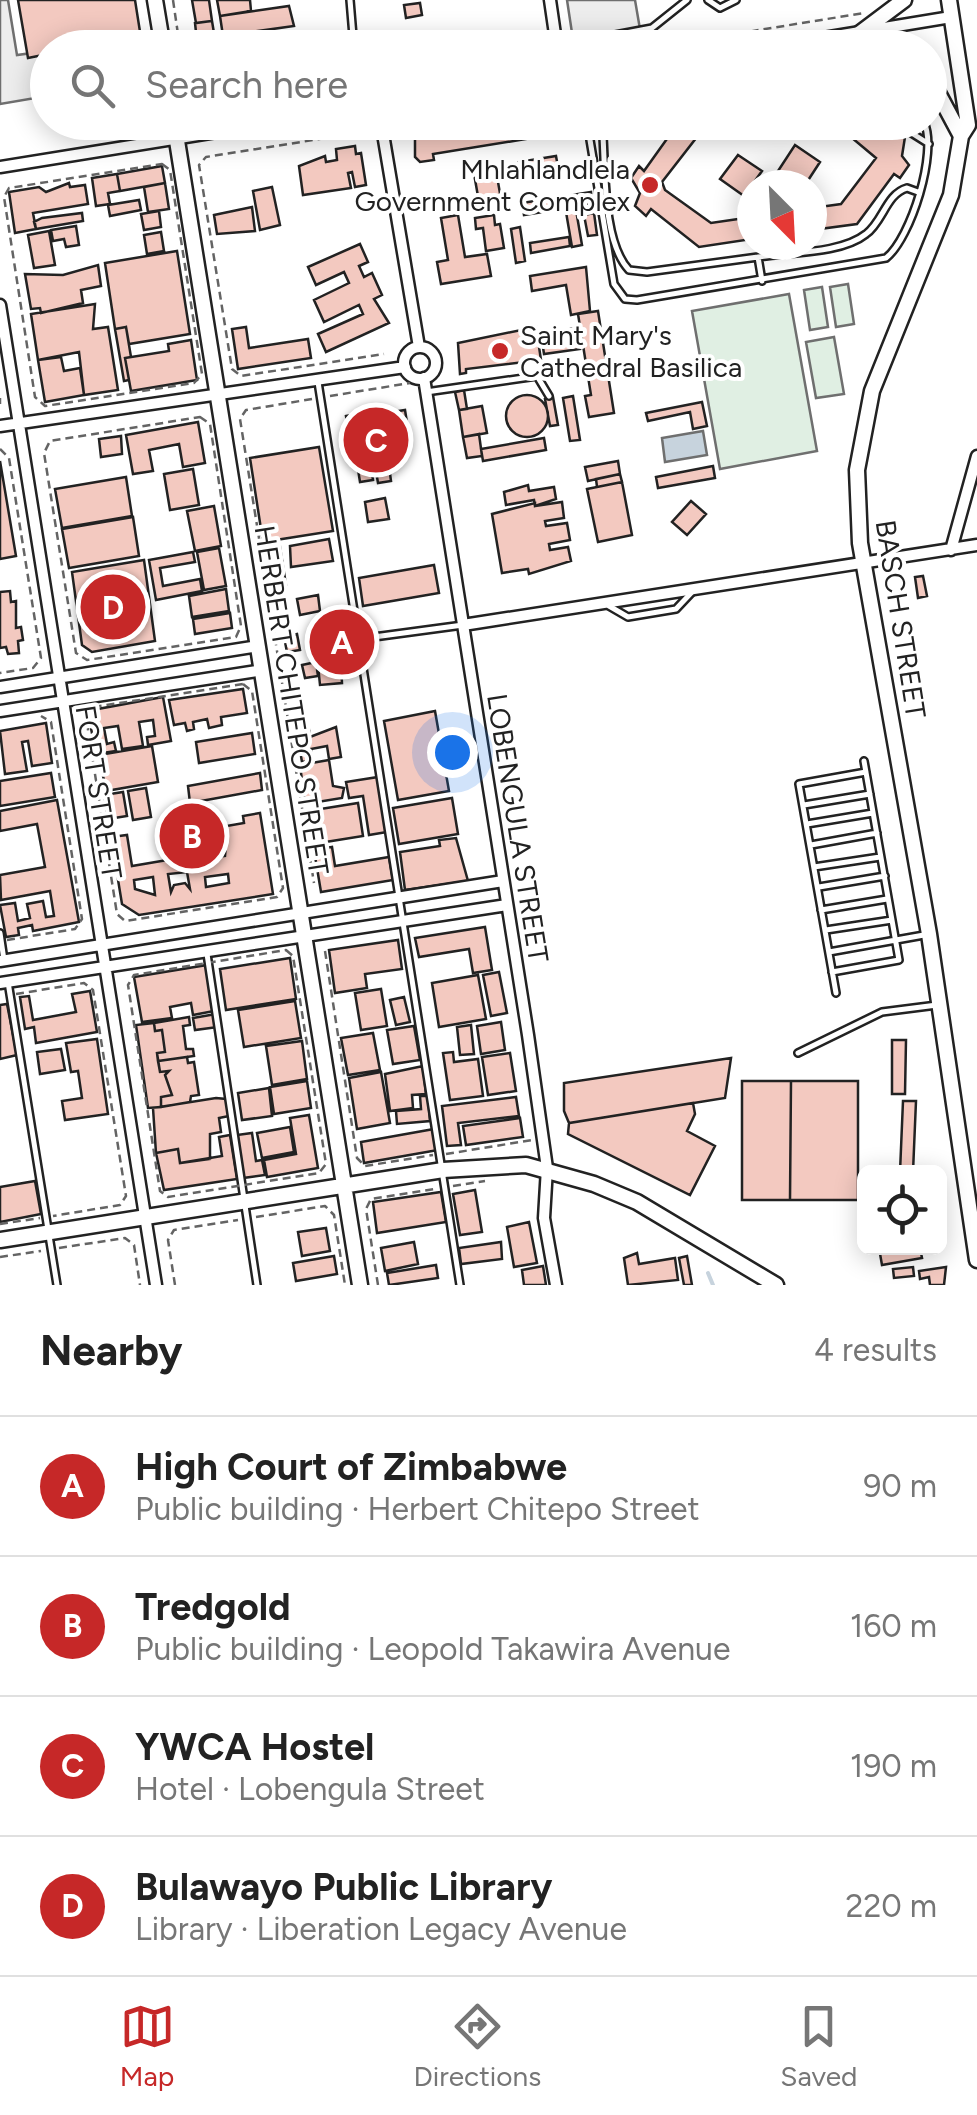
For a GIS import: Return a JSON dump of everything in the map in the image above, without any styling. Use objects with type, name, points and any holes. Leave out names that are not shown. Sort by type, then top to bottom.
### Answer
[{"type":"street","points":[[155,0],[159,30]]},
{"type":"street","points":[[550,0],[554,30]]},
{"type":"street","points":[[863,30],[904,0]]},
{"type":"street","name":"BASCH STREET","points":[[949,0],[969,128],[951,195],[864,420],[857,470],[863,561],[929,934],[977,1260]]},
{"type":"street","points":[[872,30],[951,17]]},
{"type":"street","points":[[947,100],[969,128]]},
{"type":"street","points":[[0,166],[170,140]]},
{"type":"street","name":"HERBERT CHITEPO STREET","points":[[177,140],[360,1285]]},
{"type":"street","name":"LOBENGULA STREET","points":[[384,140],[419,347],[435,357],[434,370],[424,378],[547,1168],[544,1218],[556,1285]]},
{"type":"street","name":"FORT STREET","points":[[0,305],[156,1285]]},
{"type":"street","points":[[404,367],[407,354],[419,347]]},
{"type":"street","points":[[404,367],[412,376],[424,378]]},
{"type":"street","points":[[0,426],[404,367]]},
{"type":"street","points":[[951,550],[977,456]]},
{"type":"street","points":[[462,625],[977,545]]},
{"type":"street","points":[[0,687],[258,646]]},
{"type":"street","points":[[0,711],[263,670]]},
{"type":"street","points":[[2,961],[503,881]]},
{"type":"street","points":[[4,983],[507,905]]},
{"type":"street","points":[[0,1240],[47,1225],[145,1217],[344,1186],[442,1162],[502,1164],[547,1168],[594,1184],[673,1220],[776,1285]]},
{"type":"lane","points":[[350,0],[352,30]]},
{"type":"lane","points":[[642,30],[652,28],[687,0]]},
{"type":"lane","points":[[708,0],[720,8],[736,0]]},
{"type":"lane","points":[[590,140],[618,293],[637,300],[886,258],[900,243],[919,192],[929,140]]},
{"type":"lane","points":[[603,140],[609,214],[620,256],[629,270],[647,272],[737,260]]},
{"type":"lane","points":[[923,140],[930,144]]},
{"type":"lane","points":[[827,246],[852,242],[871,231],[901,190],[919,192]]},
{"type":"lane","points":[[758,260],[762,281]]},
{"type":"lane","points":[[426,392],[537,376],[550,396]]},
{"type":"lane","points":[[318,379],[460,1285]]},
{"type":"lane","points":[[603,602],[628,617],[660,612],[676,609],[698,586]]},
{"type":"lane","points":[[359,639],[462,625]]},
{"type":"lane","points":[[832,972],[899,960],[864,760]]},
{"type":"lane","points":[[836,992],[799,784],[866,772]]},
{"type":"lane","points":[[803,805],[870,794]]},
{"type":"lane","points":[[806,824],[873,813]]},
{"type":"lane","points":[[810,845],[877,833]]},
{"type":"lane","points":[[814,867],[881,857]]},
{"type":"lane","points":[[817,888],[885,876]]},
{"type":"lane","points":[[822,910],[888,898]]},
{"type":"lane","points":[[825,930],[892,920]]},
{"type":"lane","points":[[0,933],[2,961]]},
{"type":"lane","points":[[829,952],[929,934]]},
{"type":"lane","points":[[207,954],[258,1285]]},
{"type":"lane","points":[[4,983],[10,995],[57,1285]]},
{"type":"lane","points":[[798,1053],[882,1012],[940,1005]]},
{"type":"path","points":[[173,0],[177,30]]},
{"type":"path","points":[[761,30],[867,13]]},
{"type":"path","points":[[311,140],[206,156],[199,165],[232,370],[241,376],[384,354]]},
{"type":"path","points":[[162,164],[170,170],[202,374],[194,383],[45,406],[35,397],[4,197],[9,188],[162,164]]},
{"type":"path","points":[[314,883],[240,419],[246,410],[410,383]]},
{"type":"path","points":[[200,417],[210,424],[242,626],[236,636],[87,660],[76,653],[44,453],[50,441],[200,417]]},
{"type":"path","points":[[0,449],[10,458],[41,658],[32,668],[0,673]]},
{"type":"path","points":[[243,684],[252,691],[282,888],[277,896],[125,921],[117,914],[86,717],[94,707],[243,684]]},
{"type":"path","points":[[1,941],[75,929],[82,919],[51,722],[40,716]]},
{"type":"path","points":[[324,951],[358,1158],[366,1166],[442,1162],[533,1140]]},
{"type":"path","points":[[0,1224],[47,1225],[120,1205],[126,1196],[93,990],[84,983],[10,995]]},
{"type":"path","points":[[378,1285],[366,1209],[371,1199],[494,1179]]},
{"type":"path","points":[[175,1285],[168,1240],[174,1230],[325,1206],[334,1215],[345,1285]]},
{"type":"path","points":[[0,1258],[125,1238],[134,1246],[140,1285]]},
{"type":"green space","points":[[848,284],[854,324],[836,327],[830,287]]},
{"type":"green space","points":[[822,287],[828,327],[810,330],[804,290]]},
{"type":"green space","points":[[789,294],[817,451],[720,469],[692,311]]},
{"type":"green space","points":[[834,337],[844,394],[816,398],[806,342]]},
{"type":"shaded area","points":[[0,0],[8,0],[17,55],[30,53],[30,99],[0,104]]},
{"type":"shaded area","points":[[567,0],[635,0],[640,30],[572,30]]},
{"type":"shaded area","points":[[703,431],[707,455],[665,462],[662,438]]},
{"type":"building","points":[[18,0],[135,0],[140,30],[30,30],[28,58]]},
{"type":"building","points":[[192,0],[209,0],[212,21],[196,23]]},
{"type":"building","points":[[217,0],[250,0],[251,11],[220,16]]},
{"type":"building","points":[[420,3],[422,15],[406,18],[404,5]]},
{"type":"building","points":[[289,6],[294,26],[222,30],[220,16]]},
{"type":"building","points":[[212,21],[214,30],[196,30],[195,23]]},
{"type":"building","points":[[415,140],[520,140],[433,154],[434,160],[420,162],[415,157]]},
{"type":"building","name":"Mhlahlandlela Government Complex","points":[[666,140],[695,140],[662,182],[665,190],[711,223],[737,219],[737,241],[699,247],[651,209],[646,216],[635,206],[640,193],[631,178],[639,166],[644,171]]},
{"type":"building","points":[[854,140],[905,140],[902,156],[909,165],[900,178],[894,174],[857,224],[827,228],[827,206],[841,204],[876,158]]},
{"type":"building","points":[[795,145],[820,162],[815,170],[779,170]]},
{"type":"building","points":[[355,146],[356,154],[361,153],[366,185],[355,187],[352,172],[348,173],[351,188],[303,195],[299,166],[325,156],[326,162],[337,160],[336,149]]},
{"type":"building","points":[[738,155],[760,170],[737,170],[737,191],[720,179]]},
{"type":"building","points":[[556,156],[559,173],[521,179],[519,162]]},
{"type":"building","points":[[495,165],[501,199],[479,202],[473,168]]},
{"type":"building","points":[[162,166],[165,183],[120,191],[117,174]]},
{"type":"building","points":[[117,174],[120,191],[108,193],[110,204],[96,206],[92,178]]},
{"type":"building","points":[[69,183],[70,187],[85,185],[88,204],[33,213],[36,229],[15,233],[9,192],[39,187],[46,192]]},
{"type":"building","points":[[165,183],[169,209],[148,212],[144,187]]},
{"type":"building","points":[[272,187],[280,225],[260,230],[253,191]]},
{"type":"building","points":[[591,192],[592,204],[524,215],[522,203]]},
{"type":"building","points":[[139,200],[141,210],[110,216],[108,205]]},
{"type":"building","points":[[252,207],[255,231],[217,234],[214,215]]},
{"type":"building","points":[[576,210],[582,245],[572,247],[566,212]]},
{"type":"building","points":[[159,211],[161,227],[144,230],[141,214]]},
{"type":"building","points":[[82,213],[83,221],[36,229],[34,222],[42,218]]},
{"type":"building","points":[[594,213],[597,235],[588,236],[584,215]]},
{"type":"building","points":[[458,215],[465,257],[487,254],[491,276],[441,284],[437,262],[448,260],[441,218]]},
{"type":"building","points":[[494,215],[495,225],[500,224],[504,248],[486,251],[483,228],[476,229],[475,218]]},
{"type":"building","points":[[76,226],[79,245],[66,247],[64,239],[53,241],[51,230]]},
{"type":"building","points":[[520,227],[525,261],[516,263],[511,229]]},
{"type":"building","points":[[49,231],[55,265],[34,268],[28,235]]},
{"type":"building","points":[[161,232],[164,251],[147,254],[144,235]]},
{"type":"building","points":[[569,237],[570,246],[531,253],[530,243]]},
{"type":"building","points":[[360,244],[368,262],[359,266],[364,277],[372,273],[382,295],[374,299],[389,323],[326,352],[318,334],[363,314],[359,305],[324,322],[314,300],[349,283],[344,272],[316,285],[308,267]]},
{"type":"building","points":[[177,251],[190,334],[129,344],[126,327],[115,329],[105,263]]},
{"type":"building","points":[[98,265],[101,286],[81,290],[83,303],[41,313],[40,308],[31,309],[25,274],[63,275]]},
{"type":"building","points":[[586,267],[590,311],[571,315],[566,285],[532,291],[530,276]]},
{"type":"building","points":[[95,304],[93,329],[108,327],[118,390],[84,395],[79,352],[38,360],[31,314]]},
{"type":"building","points":[[598,311],[614,413],[589,417],[585,396],[591,395],[578,314]]},
{"type":"building","points":[[126,327],[131,357],[125,358],[129,380],[124,381],[115,329]]},
{"type":"building","points":[[246,327],[249,348],[308,339],[311,358],[238,369],[232,329]]},
{"type":"building","name":"Saint Mary's Cathedral Basilica","points":[[536,327],[541,360],[466,369],[466,373],[460,374],[458,343]]},
{"type":"building","points":[[576,328],[580,349],[544,354],[541,334]]},
{"type":"building","points":[[191,340],[197,380],[131,391],[125,358],[169,351],[168,344]]},
{"type":"building","points":[[61,357],[64,371],[80,368],[84,395],[45,402],[38,360]]},
{"type":"building","points":[[464,390],[467,409],[459,410],[455,392]]},
{"type":"building","points":[[527,395],[542,401],[548,416],[542,431],[527,437],[512,431],[506,416],[512,401]]},
{"type":"building","points":[[573,396],[580,440],[570,441],[563,398]]},
{"type":"building","points":[[553,397],[558,425],[550,426],[545,399]]},
{"type":"building","points":[[702,402],[707,426],[693,429],[690,412],[648,421],[646,413]]},
{"type":"building","points":[[482,406],[487,433],[463,437],[459,410]]},
{"type":"building","points":[[405,410],[410,442],[351,452],[346,416],[357,414],[360,432],[383,429],[380,414]]},
{"type":"building","points":[[198,422],[205,463],[183,467],[179,444],[149,450],[153,471],[133,474],[126,435]]},
{"type":"building","points":[[479,434],[482,456],[467,458],[463,437]]},
{"type":"building","points":[[121,436],[122,454],[101,457],[99,439]]},
{"type":"building","points":[[544,438],[546,450],[483,461],[481,449]]},
{"type":"building","points":[[319,447],[333,531],[263,542],[250,458]]},
{"type":"building","points":[[387,451],[391,481],[378,483],[373,453]]},
{"type":"building","points":[[0,461],[16,556],[0,559]]},
{"type":"building","points":[[370,461],[373,480],[360,482],[357,463]]},
{"type":"building","points":[[618,461],[620,474],[588,481],[585,467]]},
{"type":"building","points":[[713,466],[715,478],[658,488],[656,477]]},
{"type":"building","points":[[193,469],[199,505],[170,510],[164,474]]},
{"type":"building","points":[[620,474],[622,482],[597,487],[596,479]]},
{"type":"building","points":[[126,477],[132,516],[62,528],[55,489]]},
{"type":"building","points":[[622,482],[632,535],[598,542],[587,489]]},
{"type":"building","points":[[528,485],[529,491],[554,487],[556,499],[535,506],[534,500],[506,505],[504,492]]},
{"type":"building","points":[[385,498],[389,519],[368,522],[365,502]]},
{"type":"building","points":[[691,501],[706,514],[687,535],[672,522]]},
{"type":"building","points":[[562,502],[564,518],[545,521],[546,526],[567,523],[570,540],[549,544],[550,550],[568,547],[571,561],[529,574],[528,569],[502,573],[492,514],[535,503]]},
{"type":"building","points":[[214,506],[221,546],[195,551],[187,511]]},
{"type":"building","points":[[133,517],[139,556],[69,568],[62,529]]},
{"type":"building","points":[[329,539],[333,561],[291,567],[290,546]]},
{"type":"building","points":[[280,547],[286,585],[270,587],[264,550]]},
{"type":"building","points":[[219,548],[226,586],[204,590],[197,552]]},
{"type":"building","points":[[193,552],[195,562],[160,568],[163,586],[200,579],[202,591],[156,600],[149,560]]},
{"type":"building","points":[[144,560],[155,641],[92,652],[82,645],[72,572]]},
{"type":"building","points":[[434,565],[439,593],[363,606],[359,578]]},
{"type":"building","points":[[923,576],[927,596],[918,598],[915,577]]},
{"type":"building","points":[[226,589],[229,611],[192,617],[189,596]]},
{"type":"building","points":[[10,591],[11,602],[16,601],[16,628],[21,627],[23,640],[18,641],[19,653],[8,654],[6,647],[0,648],[0,592]]},
{"type":"building","points":[[318,595],[320,611],[300,615],[297,599]]},
{"type":"building","points":[[230,613],[232,628],[195,634],[193,619]]},
{"type":"building","points":[[352,618],[360,660],[341,663],[334,621]]},
{"type":"building","points":[[297,634],[300,650],[287,652],[284,637]]},
{"type":"building","points":[[316,662],[318,676],[305,678],[302,665]]},
{"type":"building","points":[[341,663],[342,683],[320,685],[318,665]]},
{"type":"building","points":[[243,689],[247,713],[221,717],[222,725],[209,728],[207,719],[193,722],[194,729],[187,731],[185,723],[174,725],[169,700]]},
{"type":"building","points":[[163,697],[171,741],[148,745],[147,737],[155,736],[153,720],[139,722],[143,746],[122,749],[118,726],[104,728],[107,744],[114,742],[116,751],[96,754],[89,718],[98,709]]},
{"type":"building","points":[[435,711],[449,791],[398,800],[384,721]]},
{"type":"building","points":[[46,723],[52,763],[32,766],[28,741],[22,742],[27,771],[5,774],[0,731]]},
{"type":"building","points":[[336,727],[341,757],[329,759],[327,746],[311,749],[313,760],[302,762],[297,733],[309,730],[310,737]]},
{"type":"building","points":[[252,733],[255,754],[199,763],[196,742]]},
{"type":"building","points":[[152,746],[158,782],[106,791],[99,755]]},
{"type":"building","points":[[329,760],[333,786],[344,788],[342,798],[305,804],[300,765]]},
{"type":"building","points":[[51,773],[55,797],[0,806],[0,781]]},
{"type":"building","points":[[260,773],[262,790],[190,803],[188,786]]},
{"type":"building","points":[[378,777],[387,832],[369,835],[363,796],[349,798],[346,782]]},
{"type":"building","points":[[146,788],[151,817],[133,820],[128,791]]},
{"type":"building","points":[[123,792],[127,816],[108,819],[104,795]]},
{"type":"building","points":[[452,798],[458,834],[399,844],[393,808]]},
{"type":"building","points":[[57,800],[79,922],[33,931],[32,925],[18,928],[19,935],[6,937],[0,905],[15,903],[18,921],[30,918],[27,904],[43,901],[46,917],[54,916],[50,891],[1,900],[0,875],[45,867],[37,824],[0,831],[0,811]]},
{"type":"building","points":[[358,803],[363,836],[313,844],[308,811]]},
{"type":"building","points":[[260,813],[273,894],[139,915],[122,904],[111,837],[127,835],[132,866],[185,857],[181,834],[244,823],[243,816]],"holes":[[[226,844],[225,856],[202,859],[200,848]],[[187,872],[190,889],[185,883],[174,885],[171,892],[168,874]],[[228,874],[229,883],[206,887],[205,877]],[[153,877],[155,895],[135,889],[134,880]]]},
{"type":"building","points":[[456,838],[468,881],[405,890],[400,852],[440,846],[439,840]]},
{"type":"building","points":[[332,847],[335,866],[389,857],[393,880],[321,892],[314,850]]},
{"type":"building","points":[[485,927],[492,970],[473,973],[469,949],[419,957],[415,938]]},
{"type":"building","points":[[398,940],[402,969],[365,974],[367,988],[335,993],[329,950]]},
{"type":"building","points":[[290,958],[296,999],[226,1010],[220,969]]},
{"type":"building","points":[[207,965],[214,1011],[193,1015],[191,1003],[170,1007],[172,1018],[142,1022],[134,977]]},
{"type":"building","points":[[499,972],[507,1013],[491,1016],[483,975]]},
{"type":"building","points":[[478,975],[486,1019],[439,1027],[432,983]]},
{"type":"building","points":[[381,989],[387,1026],[361,1030],[355,993]]},
{"type":"building","points":[[90,991],[97,1032],[36,1043],[34,1027],[25,1029],[20,997],[29,996],[33,1020],[76,1012],[72,994]]},
{"type":"building","points":[[404,997],[410,1022],[396,1025],[390,1000]]},
{"type":"building","points":[[295,1001],[301,1038],[244,1047],[238,1010]]},
{"type":"building","points":[[7,1004],[17,1055],[0,1059],[0,1005]]},
{"type":"building","points":[[216,1014],[218,1027],[195,1030],[193,1018]]},
{"type":"building","points":[[189,1017],[190,1025],[183,1026],[186,1049],[193,1049],[194,1056],[158,1061],[157,1053],[165,1052],[162,1030],[155,1031],[154,1023]]},
{"type":"building","points":[[501,1022],[505,1050],[481,1054],[477,1026]]},
{"type":"building","points":[[154,1023],[155,1031],[162,1030],[165,1052],[157,1053],[160,1072],[169,1071],[165,1075],[172,1095],[161,1097],[161,1107],[148,1108],[136,1025]]},
{"type":"building","points":[[471,1025],[474,1054],[460,1055],[457,1027]]},
{"type":"building","points":[[414,1026],[420,1060],[393,1064],[387,1030]]},
{"type":"building","points":[[373,1033],[380,1070],[348,1075],[341,1038]]},
{"type":"building","points":[[97,1039],[108,1114],[65,1120],[62,1101],[82,1098],[78,1071],[71,1072],[66,1043]]},
{"type":"building","points":[[892,1040],[906,1040],[905,1094],[892,1094]]},
{"type":"building","points":[[302,1041],[307,1079],[272,1085],[266,1046]]},
{"type":"building","points":[[61,1049],[65,1070],[40,1074],[37,1052]]},
{"type":"building","points":[[453,1052],[454,1062],[478,1059],[483,1096],[450,1100],[443,1053]]},
{"type":"building","points":[[510,1053],[516,1091],[488,1095],[482,1057]]},
{"type":"building","points":[[187,1057],[188,1063],[194,1062],[199,1095],[191,1096],[190,1102],[161,1107],[161,1097],[172,1095],[165,1075],[169,1071],[160,1072],[158,1061]]},
{"type":"building","points":[[731,1058],[725,1098],[569,1123],[564,1111],[564,1083]]},
{"type":"building","points":[[423,1066],[426,1094],[412,1095],[413,1108],[390,1111],[385,1074]]},
{"type":"building","points":[[381,1072],[390,1123],[357,1129],[349,1078]]},
{"type":"building","points":[[307,1081],[311,1108],[274,1114],[270,1087]]},
{"type":"building","points":[[742,1081],[791,1081],[790,1200],[742,1200]]},
{"type":"building","points":[[791,1081],[858,1081],[857,1200],[790,1200]]},
{"type":"building","points":[[269,1088],[272,1116],[242,1120],[238,1093]]},
{"type":"building","points":[[420,1096],[428,1096],[430,1121],[397,1124],[396,1111],[421,1109]]},
{"type":"building","points":[[516,1097],[519,1116],[458,1123],[461,1145],[447,1146],[442,1106]]},
{"type":"building","points":[[226,1099],[229,1116],[219,1118],[221,1132],[210,1134],[210,1159],[180,1163],[178,1149],[156,1153],[153,1108]]},
{"type":"building","points":[[903,1101],[916,1101],[913,1165],[900,1165]]},
{"type":"building","points":[[693,1103],[695,1114],[687,1131],[715,1146],[690,1195],[568,1134],[569,1123]]},
{"type":"building","points":[[309,1115],[318,1168],[267,1177],[264,1160],[296,1154],[290,1118]]},
{"type":"building","points":[[520,1118],[523,1137],[466,1145],[463,1126]]},
{"type":"building","points":[[290,1127],[294,1152],[262,1158],[257,1133]]},
{"type":"building","points":[[434,1129],[438,1150],[364,1163],[361,1142]]},
{"type":"building","points":[[252,1133],[256,1161],[262,1160],[265,1175],[243,1178],[237,1135]]},
{"type":"building","points":[[230,1135],[237,1179],[164,1190],[156,1153],[178,1149],[180,1163],[222,1156],[219,1137]]},
{"type":"building","points":[[35,1181],[41,1214],[0,1222],[0,1187]]},
{"type":"building","points":[[475,1190],[482,1232],[460,1235],[453,1194]]},
{"type":"building","points":[[441,1192],[446,1222],[377,1233],[373,1202]]},
{"type":"building","points":[[529,1222],[537,1263],[514,1267],[507,1227]]},
{"type":"building","points":[[326,1228],[330,1251],[302,1256],[298,1232]]},
{"type":"building","points":[[414,1242],[418,1264],[385,1271],[381,1248]]},
{"type":"building","points":[[501,1242],[502,1259],[461,1264],[459,1248]]},
{"type":"building","points":[[637,1253],[639,1264],[675,1258],[678,1280],[628,1285],[624,1258]]},
{"type":"building","points":[[880,1255],[921,1255],[922,1258],[882,1265]]},
{"type":"building","points":[[334,1256],[337,1274],[296,1281],[293,1263]]},
{"type":"building","points":[[687,1256],[692,1285],[684,1285],[679,1258]]},
{"type":"building","points":[[436,1265],[438,1278],[389,1285],[387,1273]]},
{"type":"building","points":[[543,1266],[546,1285],[524,1285],[522,1270]]},
{"type":"building","points":[[913,1267],[914,1276],[894,1278],[893,1269]]},
{"type":"building","points":[[946,1267],[944,1285],[930,1285],[929,1277],[920,1279],[919,1271]]},
{"type":"waterway","points":[[708,1273],[713,1285]]},
{"type":"place","name":"Mhlahlandlela Government Complex","points":[[650,185]]},
{"type":"place","name":"Saint Mary's Cathedral Basilica","points":[[500,351]]},
{"type":"place","name":"YWCA Hostel","points":[[376,440]]},
{"type":"place","name":"Bulawayo Public Library","points":[[113,607]]},
{"type":"place","name":"High Court of Zimbabwe","points":[[342,642]]},
{"type":"place","name":"Tredgold","points":[[192,836]]}]
